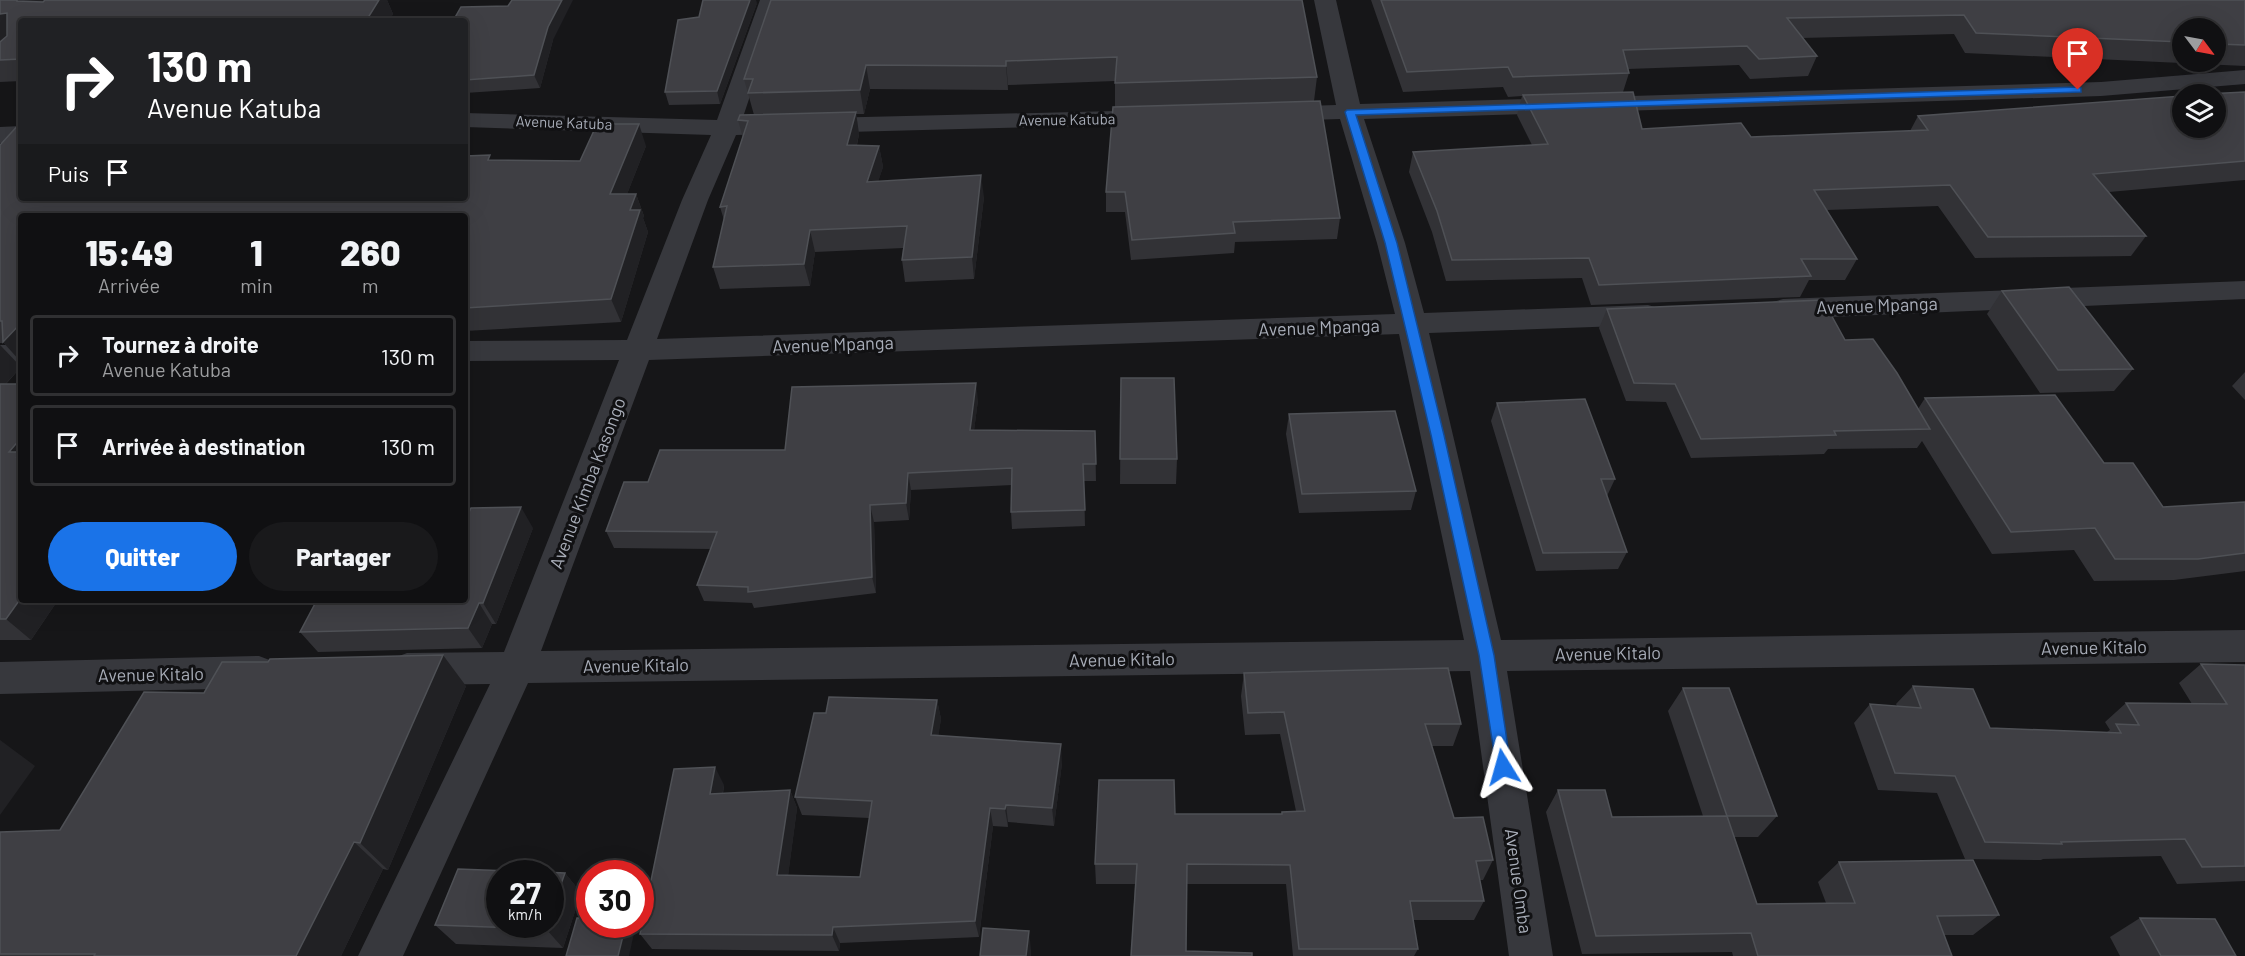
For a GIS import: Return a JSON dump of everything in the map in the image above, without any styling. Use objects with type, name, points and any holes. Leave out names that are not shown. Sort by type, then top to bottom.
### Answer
[{"type":"street","name":"Avenue Kimba Kasongo","points":[[380,956],[517,666],[695,200],[727,128],[771,0]]},
{"type":"street","name":"Avenue Omba","points":[[1325,0],[1350,112],[1391,243],[1412,324],[1486,655],[1531,956]]},
{"type":"street","points":[[1254,114],[2101,89],[2245,77]]},
{"type":"street","name":"Avenue Katuba","points":[[468,120],[727,128],[1183,116]]},
{"type":"street","points":[[0,135],[18,134]]},
{"type":"street","name":"Avenue Mpanga","points":[[1757,310],[2245,290]]},
{"type":"street","name":"Avenue Mpanga","points":[[468,351],[637,351],[1674,314]]},
{"type":"street","points":[[0,355],[18,355]]},
{"type":"street","name":"Avenue Kitalo","points":[[376,669],[2245,646]]},
{"type":"street","name":"Avenue Kitalo","points":[[0,678],[294,671]]},
{"type":"building","points":[[0,0],[43,2],[45,0],[379,0],[368,18],[18,18],[18,59],[0,60],[0,42],[7,36],[7,13],[0,14]]},
{"type":"building","points":[[512,0],[562,0],[548,27],[534,75],[468,80],[468,18],[455,18],[461,7],[508,6]]},
{"type":"building","points":[[703,0],[750,0],[717,91],[665,92],[678,20],[699,17]]},
{"type":"building","points":[[771,0],[1302,0],[1317,77],[1115,83],[1117,57],[1006,61],[1006,66],[866,65],[860,90],[748,93],[753,79],[744,79]]},
{"type":"building","points":[[1381,0],[2245,0],[2245,45],[2226,44],[2226,18],[2172,18],[2172,42],[1976,33],[1964,15],[1787,18],[1817,56],[1759,59],[1747,46],[1623,50],[1629,73],[1513,77],[1508,67],[1407,72]]},
{"type":"building","points":[[1633,92],[1642,129],[1741,123],[1751,137],[1928,130],[1918,116],[2172,97],[2172,138],[2226,138],[2226,93],[2245,92],[2245,161],[2093,174],[2146,236],[1988,237],[1950,185],[1814,190],[1857,259],[1801,259],[1811,276],[1599,285],[1589,258],[1452,260],[1437,211],[1413,152],[1548,144],[1523,95]]},
{"type":"building","points":[[1320,101],[1340,218],[1233,222],[1235,233],[1132,240],[1125,192],[1106,192],[1113,107]]},
{"type":"building","points":[[856,112],[847,145],[879,146],[867,182],[981,175],[972,257],[902,260],[907,226],[810,230],[804,264],[713,267],[727,206],[720,207],[748,121],[738,120],[740,115]]},
{"type":"building","points":[[597,124],[639,124],[610,194],[636,194],[630,210],[640,210],[611,299],[468,308],[468,213],[18,213],[18,326],[3,342],[2,321],[0,321],[0,145],[18,125],[18,201],[468,201],[468,156],[490,155],[488,160],[580,161]]},
{"type":"building","points":[[2069,287],[2133,369],[2058,370],[2002,291]]},
{"type":"building","points":[[1823,300],[1845,340],[1873,339],[1897,373],[1930,429],[1834,431],[1836,435],[1701,439],[1675,384],[1634,383],[1607,309]]},
{"type":"building","points":[[1121,378],[1174,378],[1177,459],[1120,459]]},
{"type":"building","points":[[976,383],[970,430],[1095,431],[1096,464],[1083,464],[1085,510],[1011,512],[1012,468],[908,473],[906,503],[870,505],[872,577],[748,592],[748,587],[697,585],[717,532],[606,531],[624,482],[648,482],[660,450],[785,450],[792,387]]},
{"type":"building","points":[[0,384],[18,384],[18,442],[9,452],[18,452],[18,602],[6,619],[0,619]]},
{"type":"building","points":[[2055,395],[2104,463],[2133,463],[2163,507],[2245,502],[2245,553],[2198,559],[2115,559],[2095,528],[2011,532],[1925,398]]},
{"type":"building","points":[[1585,399],[1615,479],[1601,479],[1627,552],[1543,553],[1497,403]]},
{"type":"building","points":[[1395,411],[1416,491],[1302,494],[1289,414]]},
{"type":"building","points":[[521,507],[483,603],[479,603],[468,628],[300,632],[315,603],[468,603],[468,514],[471,508]]},
{"type":"building","points":[[443,655],[360,843],[354,842],[296,956],[0,954],[0,832],[60,830],[144,692],[204,693],[222,662]]},
{"type":"building","points":[[2201,664],[2245,665],[2245,866],[2202,867],[2185,839],[2061,842],[2062,844],[1985,842],[1955,776],[1895,773],[1870,704],[1921,708],[1913,686],[1973,689],[1990,728],[2121,733],[2116,724],[2139,725],[2126,703],[2227,704]]},
{"type":"building","points":[[1448,668],[1461,724],[1425,724],[1454,818],[1483,817],[1493,860],[1476,861],[1484,901],[1410,901],[1418,949],[1299,949],[1290,865],[1187,864],[1186,951],[1252,953],[1252,956],[1131,956],[1137,864],[1095,864],[1099,780],[1174,780],[1175,814],[1282,814],[1282,812],[1305,811],[1284,712],[1248,713],[1244,673]]},
{"type":"building","points":[[1683,688],[1729,688],[1777,816],[1727,816]]},
{"type":"building","points":[[829,697],[937,700],[931,735],[1061,744],[1052,808],[1006,805],[1005,809],[990,808],[975,921],[833,927],[832,935],[654,934],[654,866],[674,769],[715,767],[710,794],[790,790],[777,875],[860,877],[872,801],[795,797],[814,713],[826,713]]},
{"type":"building","points":[[1558,790],[1605,790],[1612,817],[1727,816],[1757,904],[1855,903],[1839,862],[1973,860],[1999,915],[1937,916],[1952,956],[1758,956],[1751,933],[1596,936]]},
{"type":"building","points":[[458,869],[486,870],[486,927],[435,925]]},
{"type":"building","points":[[2140,918],[2215,919],[2236,956],[2161,956]]},
{"type":"building","points":[[576,921],[576,938],[622,938],[618,956],[566,956]]},
{"type":"building","points":[[983,928],[1029,931],[1026,956],[980,956]]},
{"type":"route","points":[[1503,767],[1486,655],[1438,435],[1391,243],[1350,112],[2078,90]]}]
